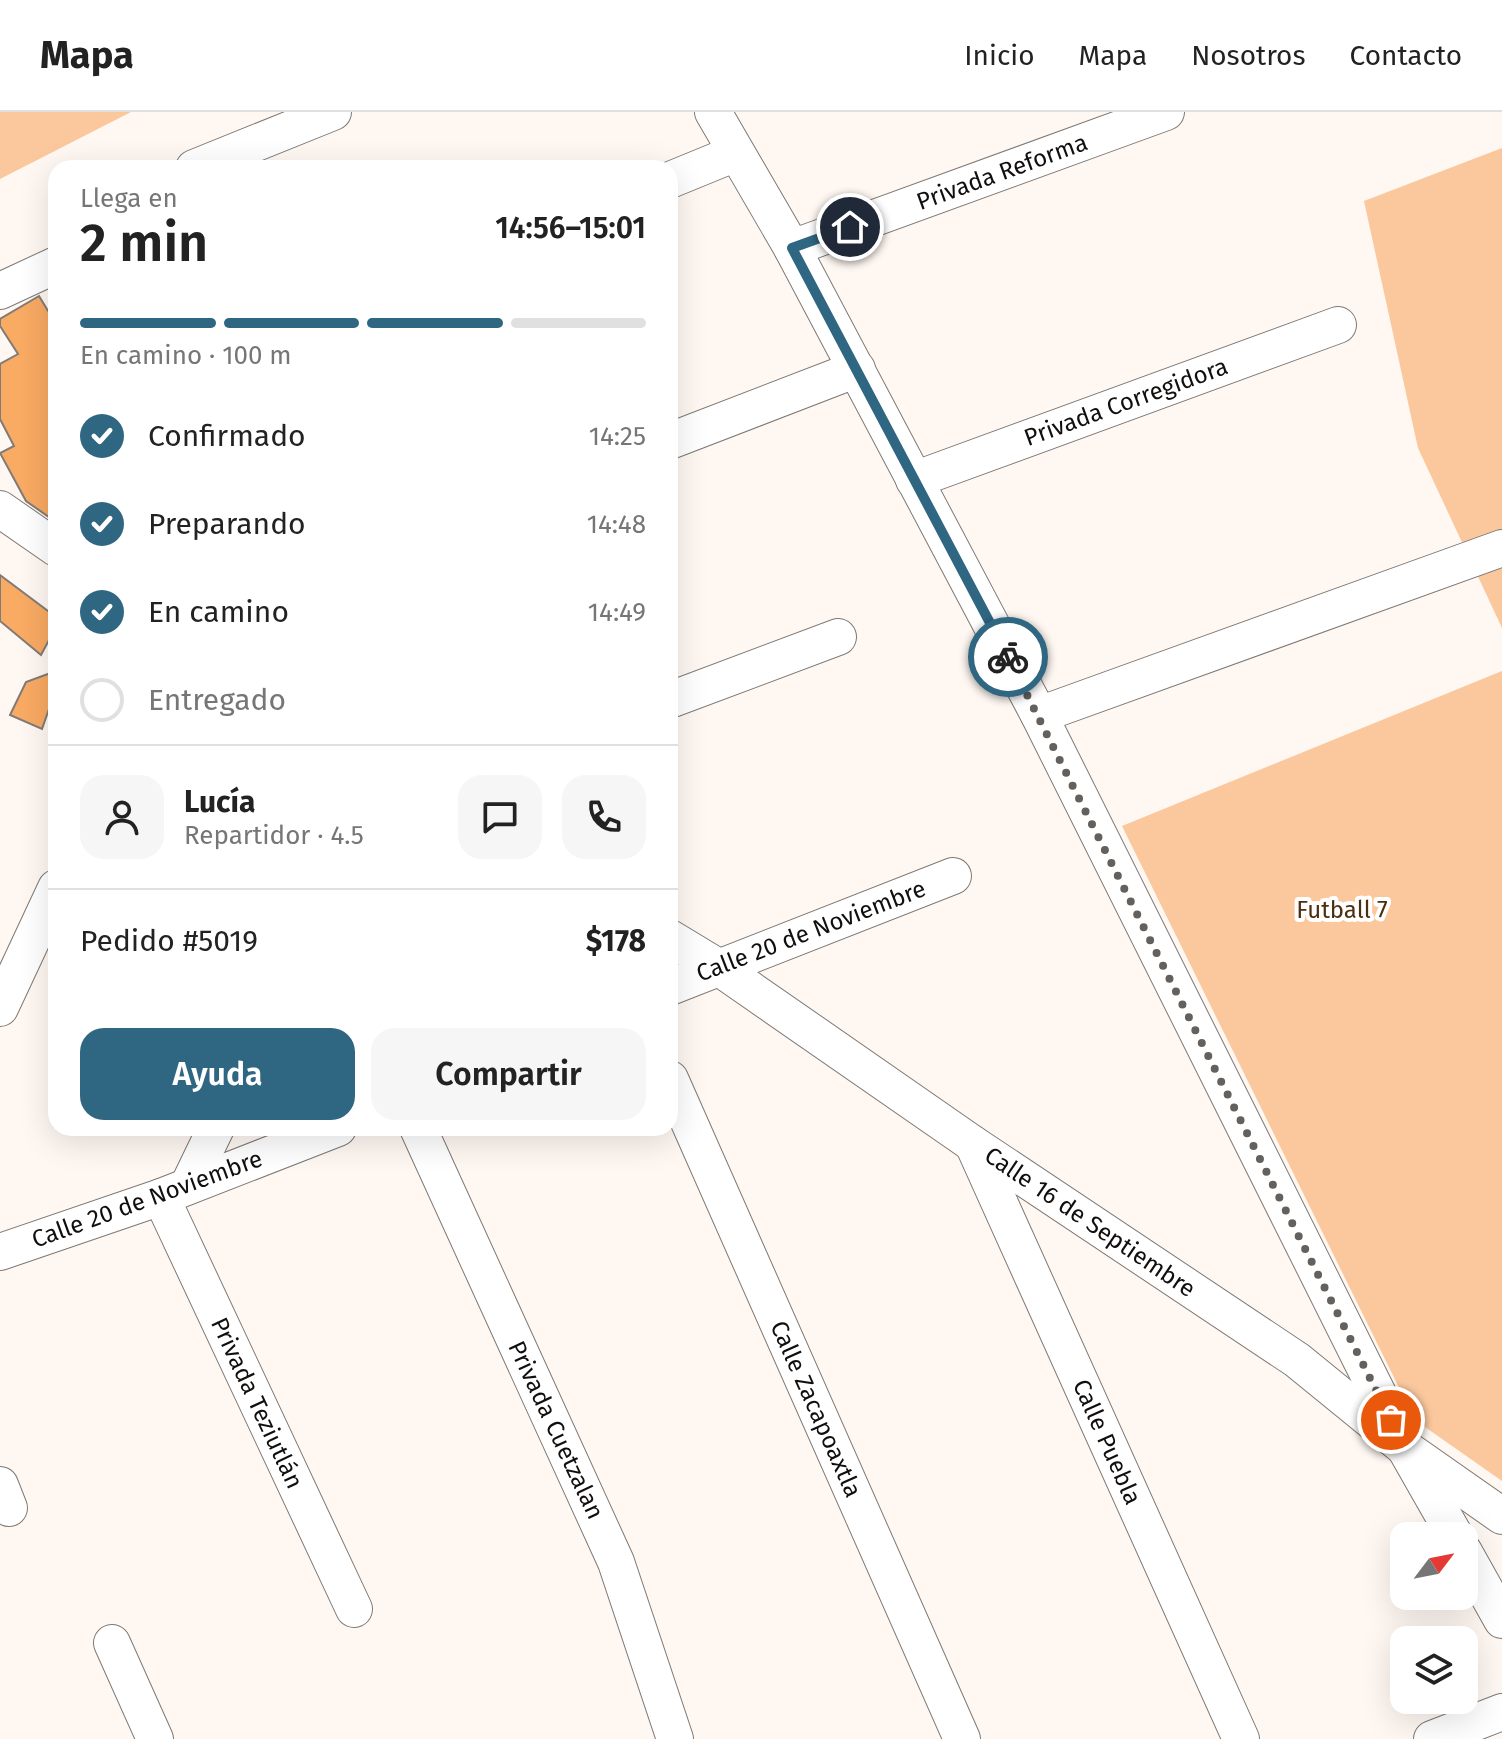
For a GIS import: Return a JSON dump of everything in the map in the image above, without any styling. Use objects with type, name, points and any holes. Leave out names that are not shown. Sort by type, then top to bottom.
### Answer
[{"type":"street","points":[[214,160],[333,112]]},
{"type":"street","points":[[713,112],[792,248],[1039,715],[1405,1448],[1447,1522]]},
{"type":"street","name":"Privada Reforma","points":[[792,248],[1166,112]]},
{"type":"street","points":[[678,177],[736,153]]},
{"type":"street","points":[[0,291],[48,269]]},
{"type":"street","name":"Privada Corregidora","points":[[914,480],[1338,325]]},
{"type":"street","points":[[678,438],[857,369]]},
{"type":"street","points":[[0,509],[48,539]]},
{"type":"street","points":[[1039,715],[1502,548]]},
{"type":"street","points":[[678,697],[838,637]]},
{"type":"street","name":"Calle 20 de Noviembre","points":[[678,984],[953,876]]},
{"type":"street","points":[[0,1008],[48,905]]},
{"type":"street","name":"Calle 16 de Septiembre","points":[[678,943],[1297,1360],[1405,1448],[1502,1516]]},
{"type":"street","name":"Calle Zacapoaxtla","points":[[678,1097],[962,1739]]},
{"type":"street","points":[[175,1191],[211,1136]]},
{"type":"street","name":"Calle 20 de Noviembre","points":[[0,1252],[175,1191],[317,1136]]},
{"type":"street","name":"Privada Cuetzalan","points":[[422,1136],[616,1562],[667,1737]]},
{"type":"street","name":"Calle Puebla","points":[[973,1144],[1241,1739]]},
{"type":"street","name":"Privada Teziutlán","points":[[175,1191],[354,1609]]},
{"type":"street","points":[[1478,1577],[1502,1620]]},
{"type":"street","points":[[112,1643],[155,1739]]},
{"type":"street","points":[[1432,1739],[1502,1712]]},
{"type":"green space","points":[[0,112],[131,112],[0,179]]},
{"type":"green space","points":[[1502,148],[1502,628],[1418,448],[1364,201]]},
{"type":"green space","name":"Futball 7","points":[[1502,671],[1502,1481],[1415,1420],[1122,826]]},
{"type":"building","points":[[39,296],[48,311],[48,516],[26,501],[0,453],[14,446],[0,419],[0,364],[18,354],[0,326],[0,319]]},
{"type":"building","points":[[0,575],[48,611],[48,642],[41,655],[0,621]]},
{"type":"building","points":[[48,674],[48,712],[42,729],[10,715],[26,682]]},
{"type":"way so far","points":[[1008,657],[1391,1420]]},
{"type":"route","points":[[850,227],[792,248],[1008,657]]}]
